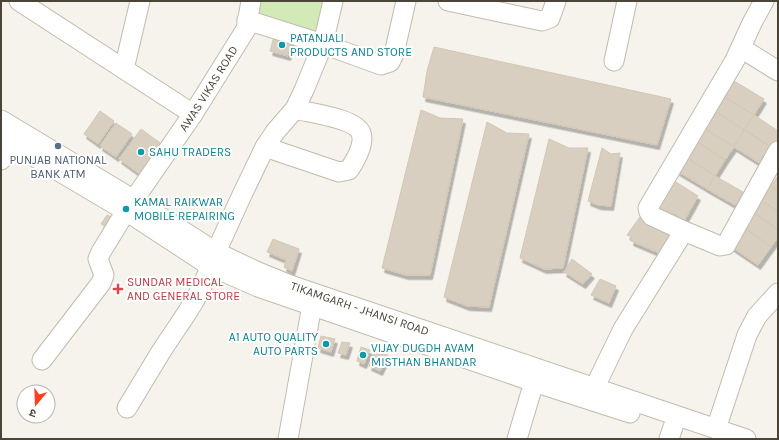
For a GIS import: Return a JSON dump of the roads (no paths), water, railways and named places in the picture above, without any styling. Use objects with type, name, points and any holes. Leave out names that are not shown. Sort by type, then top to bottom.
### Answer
[{"type":"street","points":[[19,1],[193,114]]},
{"type":"street","points":[[124,70],[140,1]]},
{"type":"street","name":"AWAS VIKAS ROAD","points":[[42,360],[101,283],[104,275],[98,259],[130,205],[193,114],[246,29],[251,1]]},
{"type":"street","points":[[127,408],[199,292],[240,197],[265,147],[275,132],[295,109],[322,44],[333,1]]},
{"type":"street","points":[[247,20],[381,65],[390,62],[394,54],[406,1]]},
{"type":"street","points":[[448,1],[482,5],[542,21],[550,18],[556,1]]},
{"type":"street","points":[[614,61],[627,1]]},
{"type":"street","points":[[764,1],[741,48],[648,208],[649,212],[652,216],[684,231],[720,246],[726,245],[778,150]]},
{"type":"street","points":[[741,48],[778,71]]},
{"type":"street","points":[[265,147],[338,172],[349,170],[358,157],[361,145],[361,133],[356,127],[344,121],[295,109]]},
{"type":"street","points":[[1,120],[130,205]]},
{"type":"street","points":[[1,160],[6,141],[130,205]]},
{"type":"street","name":"TIKAMGARH - JHANSI ROAD","points":[[130,205],[168,240],[213,259],[256,271],[313,300],[712,434],[746,439]]},
{"type":"street","points":[[592,394],[623,329],[684,231]]},
{"type":"street","points":[[490,360],[534,382],[592,394],[671,433],[712,434],[746,335],[757,316],[778,293]]},
{"type":"street","points":[[288,439],[313,300]]},
{"type":"street","points":[[517,439],[534,382]]},
{"type":"place","name":"PATANJALI PRODUCTS AND STORE","points":[[282,45]]},
{"type":"place","name":"PUNJAB NATIONAL BANK ATM","points":[[58,146]]},
{"type":"place","name":"SAHU TRADERS","points":[[141,152]]},
{"type":"place","name":"KAMAL RAIKWAR MOBILE REPAIRING","points":[[126,209]]},
{"type":"place","name":"SUNDAR MEDICAL AND GENERAL STORE","points":[[118,289]]},
{"type":"place","name":"A1 AUTO QUALITY AUTO PARTS","points":[[326,344]]},
{"type":"place","name":"VIJAY DUGDH AVAM MISTHAN BHANDAR","points":[[363,355]]}]
